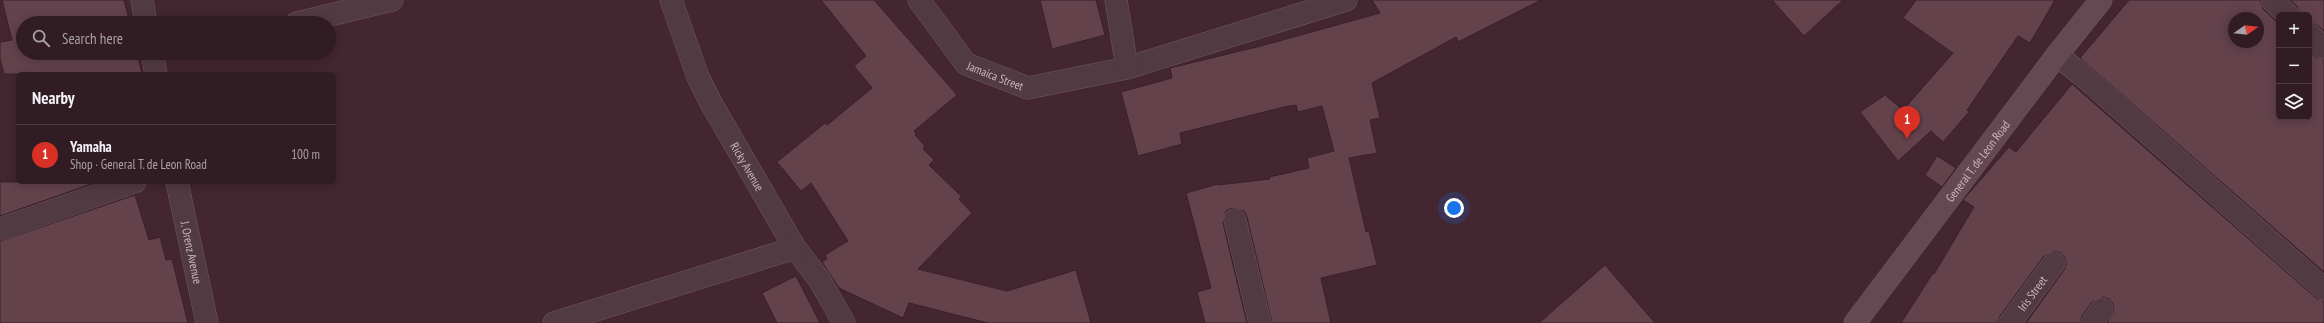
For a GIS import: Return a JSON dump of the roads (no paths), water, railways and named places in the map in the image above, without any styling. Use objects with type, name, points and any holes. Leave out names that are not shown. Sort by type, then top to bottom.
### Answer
[{"type":"main road","name":"General T. de Leon Road","points":[[1855,323],[2057,55],[2101,0]]},
{"type":"street","points":[[142,0],[145,16]]},
{"type":"street","points":[[326,16],[392,0]]},
{"type":"street","name":"Ricky Avenue","points":[[671,0],[698,77],[711,103],[795,248],[819,279],[844,323]]},
{"type":"street","name":"Jamaica Street","points":[[919,0],[966,64],[1028,88],[1127,68],[1346,0]]},
{"type":"street","points":[[1116,0],[1127,68]]},
{"type":"street","points":[[2272,0],[2285,12]]},
{"type":"street","points":[[2312,37],[2324,48]]},
{"type":"street","points":[[2057,55],[2324,289]]},
{"type":"street","points":[[153,60],[156,72]]},
{"type":"street","points":[[0,229],[129,184]]},
{"type":"street","name":"J. Orenz Avenue","points":[[177,184],[207,323]]},
{"type":"street","points":[[1235,220],[1260,323]]},
{"type":"street","points":[[554,323],[795,248]]},
{"type":"street","name":"Iris Street","points":[[2010,323],[2054,263]]},
{"type":"place","name":"Yamaha","points":[[1907,139]]}]
